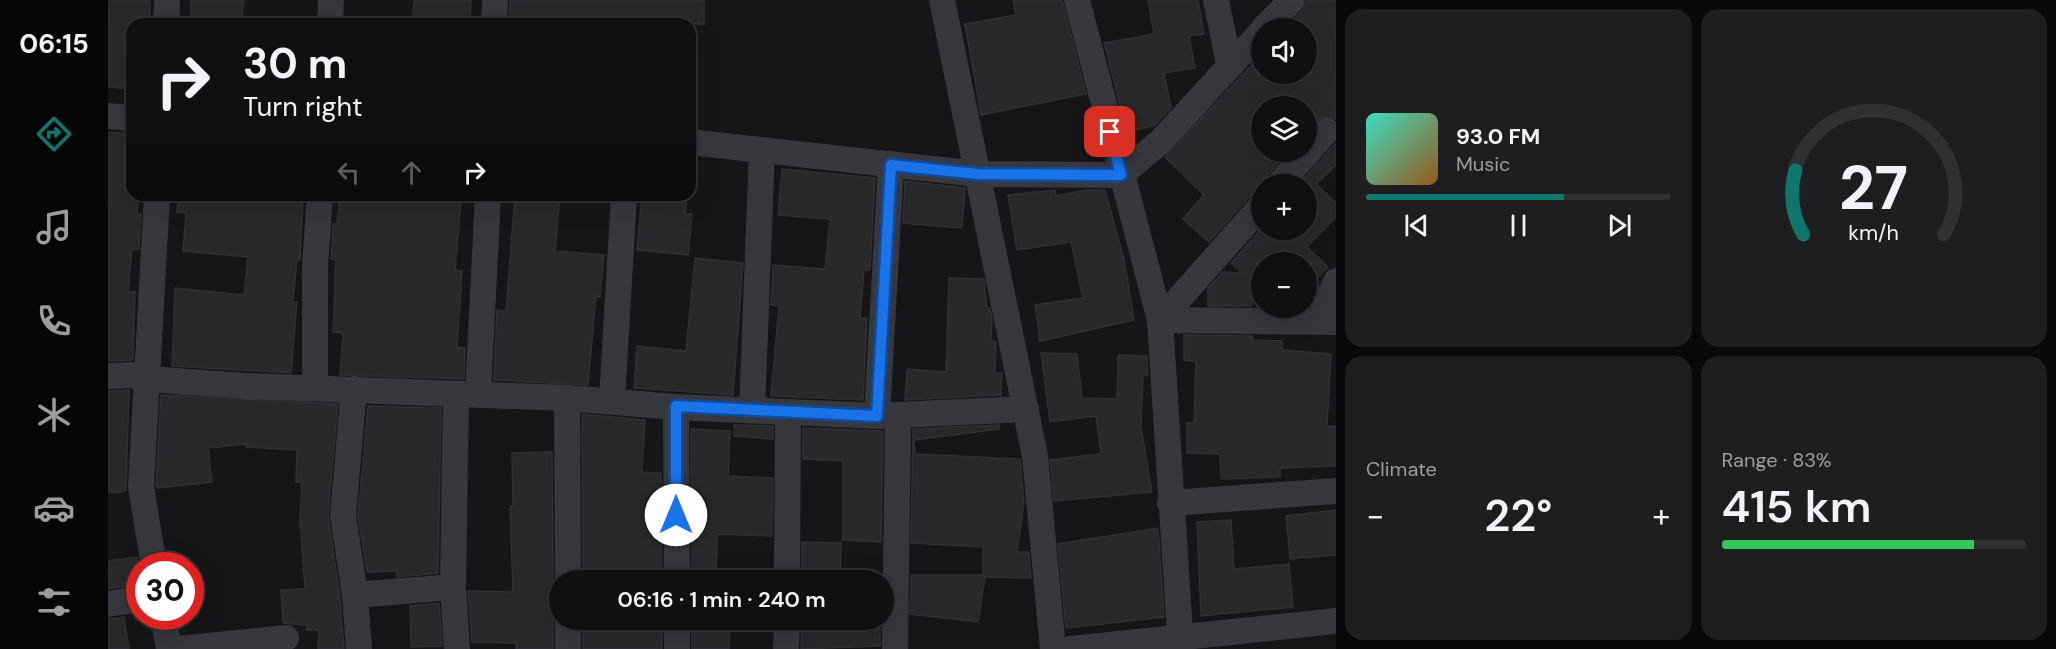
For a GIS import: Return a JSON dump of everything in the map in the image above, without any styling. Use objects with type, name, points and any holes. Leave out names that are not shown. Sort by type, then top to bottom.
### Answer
[{"type":"street","points":[[166,18],[167,0]]},
{"type":"street","points":[[330,18],[331,0]]},
{"type":"street","points":[[494,18],[495,0]]},
{"type":"street","points":[[942,0],[1035,456],[1053,649]]},
{"type":"street","points":[[1077,0],[1160,320],[1180,644]]},
{"type":"street","points":[[1216,0],[1229,64]]},
{"type":"street","points":[[1275,18],[1292,0]]},
{"type":"street","points":[[696,143],[978,174],[1121,175],[1161,141],[1251,42]]},
{"type":"street","points":[[108,116],[126,118]]},
{"type":"street","points":[[1288,174],[1327,131]]},
{"type":"street","points":[[752,410],[762,150]]},
{"type":"street","points":[[891,165],[887,416],[895,649]]},
{"type":"street","points":[[152,552],[141,487],[157,201]]},
{"type":"street","points":[[315,388],[315,266],[320,201]]},
{"type":"street","points":[[457,649],[453,587],[467,394],[487,201]]},
{"type":"street","points":[[612,400],[624,201]]},
{"type":"street","points":[[1160,320],[1251,217]]},
{"type":"street","points":[[1160,320],[1327,322],[1336,281]]},
{"type":"street","points":[[108,376],[131,375],[147,379],[612,400],[676,406],[887,416],[1026,409]]},
{"type":"street","points":[[354,389],[343,515],[355,595],[359,649]]},
{"type":"street","points":[[567,398],[568,570]]},
{"type":"street","points":[[676,406],[677,570]]},
{"type":"street","points":[[787,570],[788,412]]},
{"type":"street","points":[[1170,503],[1336,491]]},
{"type":"street","points":[[355,595],[453,587]]},
{"type":"street","points":[[108,604],[126,601]]},
{"type":"street","points":[[1071,649],[1180,644],[1336,621]]},
{"type":"street","points":[[166,630],[170,649]]},
{"type":"street","points":[[568,630],[568,649]]},
{"type":"street","points":[[677,630],[677,649]]},
{"type":"street","points":[[786,649],[787,630]]},
{"type":"street","points":[[178,649],[286,638]]},
{"type":"building","points":[[108,0],[150,0],[150,18],[126,18],[126,88],[108,87]]},
{"type":"building","points":[[191,0],[244,0],[242,18],[190,18]]},
{"type":"building","points":[[414,0],[471,0],[470,18],[412,18]]},
{"type":"building","points":[[510,0],[704,0],[704,24],[696,24],[696,18],[509,18]]},
{"type":"building","points":[[1013,0],[1062,0],[1086,94],[981,115],[965,24],[1016,15]]},
{"type":"building","points":[[1148,0],[1198,0],[1204,34],[1189,36],[1195,68],[1164,73],[1171,108],[1155,125],[1127,132],[1104,43],[1154,34]]},
{"type":"building","points":[[1307,0],[1336,0],[1336,119],[1322,117],[1317,121],[1317,96],[1251,96],[1251,162],[1279,162],[1268,174],[1251,174],[1251,195],[1209,242],[1183,219],[1204,195],[1165,157],[1251,66],[1251,84],[1317,84],[1317,18],[1295,18],[1303,10]]},
{"type":"building","points":[[108,132],[126,134],[126,201],[138,201],[137,214],[141,214],[139,249],[132,249],[128,292],[135,292],[133,360],[108,361]]},
{"type":"building","points":[[1336,143],[1336,165],[1317,183],[1317,174],[1308,174]]},
{"type":"building","points":[[782,169],[875,178],[870,270],[864,270],[860,318],[867,319],[863,400],[771,396],[779,306],[771,305],[773,265],[825,269],[830,219],[778,215]]},
{"type":"building","points":[[905,181],[965,188],[962,228],[903,223]]},
{"type":"building","points":[[1317,185],[1336,203],[1336,217],[1317,237]]},
{"type":"building","points":[[1055,190],[1056,196],[1087,190],[1105,190],[1124,259],[1134,320],[1040,341],[1035,305],[1083,298],[1071,242],[1017,250],[1008,195]]},
{"type":"building","points":[[178,201],[303,201],[300,260],[297,259],[293,302],[297,302],[291,373],[172,366],[175,288],[244,295],[248,257],[183,251],[186,213],[177,212]]},
{"type":"building","points":[[339,201],[461,202],[455,270],[462,271],[457,347],[465,348],[464,379],[340,375],[343,333],[333,332],[336,260],[331,259],[333,224],[337,224]]},
{"type":"building","points":[[515,201],[559,201],[555,251],[604,255],[600,297],[596,296],[588,385],[494,380],[497,310],[506,311]]},
{"type":"building","points":[[641,201],[686,201],[685,214],[692,214],[688,255],[637,250]]},
{"type":"building","points":[[1251,240],[1314,240],[1307,247],[1312,252],[1251,252],[1251,306],[1208,306],[1208,288],[1223,272],[1242,273],[1231,263]]},
{"type":"building","points":[[1317,257],[1328,267],[1317,278]]},
{"type":"building","points":[[695,258],[743,263],[733,395],[634,388],[637,346],[686,351]]},
{"type":"building","points":[[949,278],[984,279],[987,308],[990,308],[992,318],[991,341],[996,342],[995,373],[1002,373],[1001,395],[905,400],[907,369],[946,372]]},
{"type":"building","points":[[1184,335],[1253,336],[1253,340],[1282,341],[1282,350],[1331,354],[1327,426],[1336,426],[1336,466],[1280,468],[1280,477],[1221,479],[1220,454],[1187,453],[1187,423],[1194,423],[1196,361],[1184,360]]},
{"type":"building","points":[[1041,353],[1077,354],[1082,398],[1117,399],[1118,355],[1147,356],[1148,375],[1143,375],[1141,428],[1152,492],[1054,501],[1050,460],[1101,454],[1096,416],[1050,422]]},
{"type":"building","points":[[129,390],[126,491],[108,493],[108,391]]},
{"type":"building","points":[[161,395],[338,404],[328,514],[340,597],[344,649],[318,649],[319,630],[307,630],[307,625],[283,623],[281,590],[305,589],[300,520],[302,482],[296,482],[297,450],[246,447],[246,444],[208,448],[212,482],[158,488],[156,486]]},
{"type":"building","points":[[368,406],[441,408],[438,573],[397,577],[396,571],[367,572],[358,515]]},
{"type":"building","points":[[582,414],[645,420],[642,472],[661,473],[662,570],[583,570]]},
{"type":"building","points":[[734,425],[773,426],[773,439],[734,436]]},
{"type":"building","points":[[999,425],[999,429],[914,440],[915,454],[1020,459],[1024,502],[1017,552],[1029,552],[1031,578],[985,577],[978,622],[910,614],[911,575],[983,575],[983,547],[911,543],[913,429]]},
{"type":"building","points":[[803,428],[883,431],[881,542],[843,540],[843,461],[803,459]]},
{"type":"building","points":[[691,429],[730,431],[728,476],[773,478],[772,536],[717,534],[716,570],[692,570]]},
{"type":"building","points":[[552,452],[553,570],[549,570],[549,630],[553,630],[553,649],[516,649],[516,643],[472,642],[468,591],[513,592],[510,506],[513,506],[512,453]]},
{"type":"building","points":[[1336,510],[1336,555],[1290,559],[1286,516]]},
{"type":"building","points":[[1231,520],[1234,569],[1289,564],[1293,607],[1201,616],[1197,522]]},
{"type":"building","points":[[1158,528],[1164,617],[1066,628],[1058,544]]},
{"type":"building","points":[[802,542],[841,543],[840,570],[802,570]]},
{"type":"building","points":[[126,559],[126,586],[108,589],[108,561]]},
{"type":"building","points":[[439,603],[442,646],[411,647],[410,606]]},
{"type":"building","points":[[124,617],[129,649],[108,649],[108,619]]},
{"type":"building","points":[[583,630],[662,630],[662,649],[583,649]]},
{"type":"building","points":[[692,630],[730,630],[729,649],[692,649]]},
{"type":"building","points":[[802,630],[880,630],[880,646],[801,649]]},
{"type":"route","points":[[676,515],[676,406],[877,416],[891,165],[978,174],[1087,177],[1121,175],[1110,132]]}]
